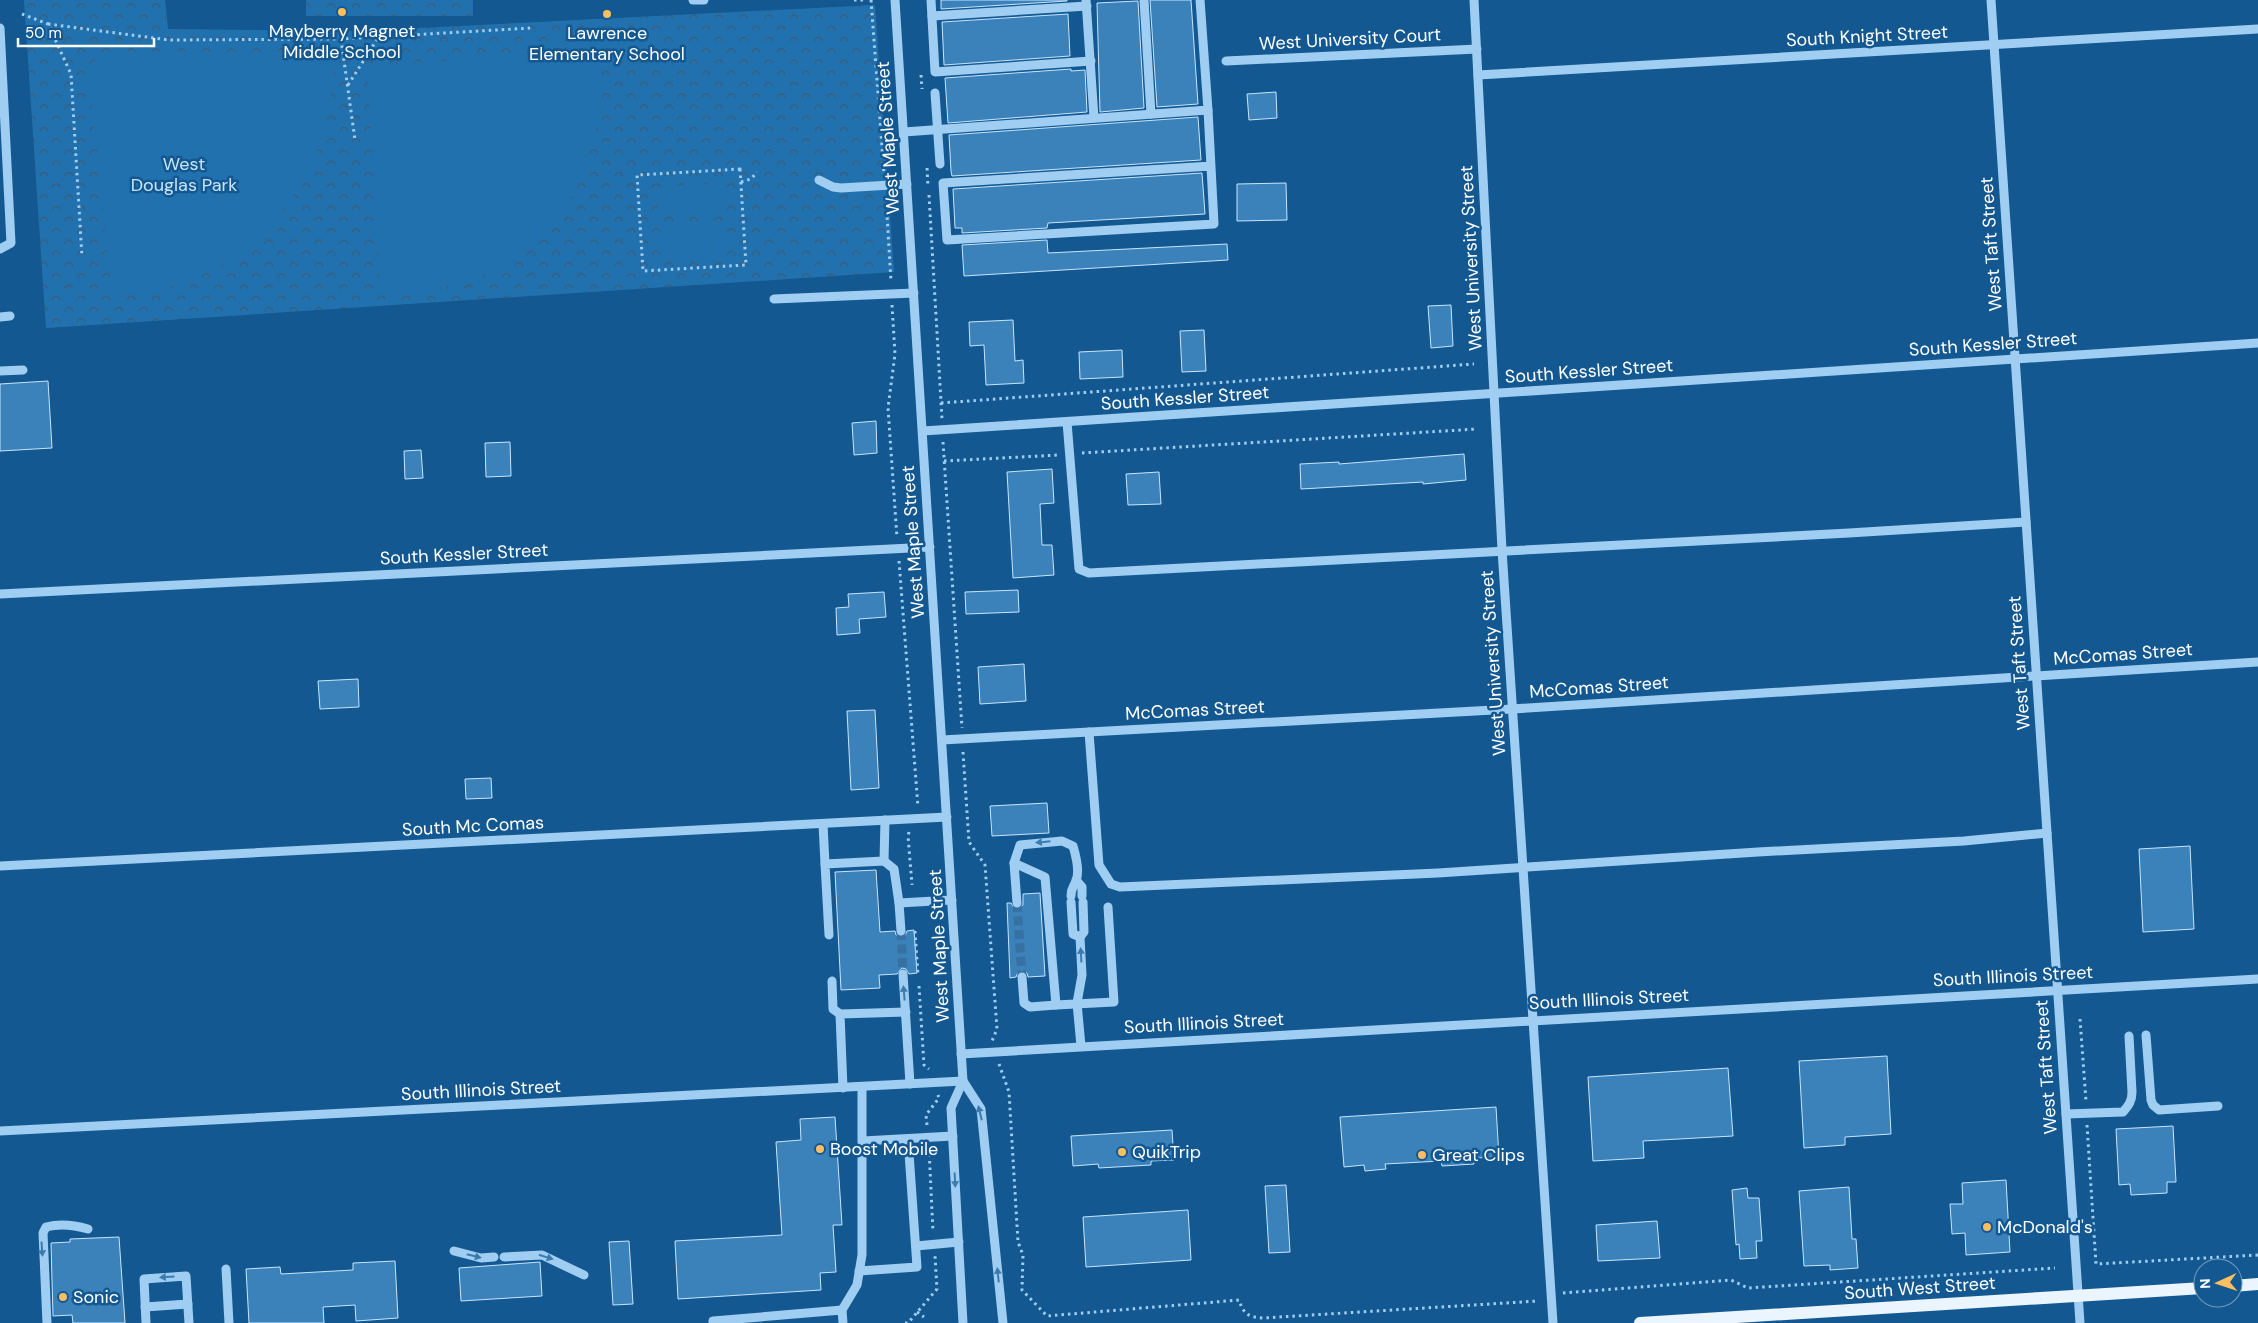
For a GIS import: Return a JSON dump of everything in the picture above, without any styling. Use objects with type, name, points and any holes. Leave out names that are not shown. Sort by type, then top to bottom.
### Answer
[{"type":"main road","points":[[2243,1285],[2258,1284]]},
{"type":"main road","name":"South West Street","points":[[1640,1323],[2193,1289]]},
{"type":"street","points":[[693,0],[704,0]]},
{"type":"street","name":"West Maple Street","points":[[895,0],[963,1082],[980,1109],[1003,1323]]},
{"type":"street","points":[[931,0],[935,72],[1090,61]]},
{"type":"street","points":[[1144,0],[1151,114]]},
{"type":"street","points":[[1200,0],[1214,224],[947,240],[944,183],[1210,166]]},
{"type":"street","name":"West University Street","points":[[1474,0],[1502,550],[1553,1323]]},
{"type":"street","name":"West Taft Street","points":[[1991,0],[2080,1323]]},
{"type":"street","points":[[932,16],[1086,3],[1094,118]]},
{"type":"street","points":[[0,28],[11,243],[0,249]]},
{"type":"street","name":"South Knight Street","points":[[1478,74],[2258,29]]},
{"type":"street","name":"West University Court","points":[[1226,61],[1477,49]]},
{"type":"street","points":[[935,93],[940,164]]},
{"type":"street","points":[[904,132],[1208,110]]},
{"type":"street","points":[[820,180],[832,187],[841,188],[907,184]]},
{"type":"street","points":[[774,299],[914,292]]},
{"type":"street","name":"South Kessler Street","points":[[923,431],[2258,344]]},
{"type":"street","points":[[0,371],[23,370]]},
{"type":"street","points":[[1067,422],[1079,569],[1082,572],[1849,533],[2026,522]]},
{"type":"street","name":"South Kessler Street","points":[[0,594],[930,547]]},
{"type":"street","name":"McComas Street","points":[[942,740],[1512,709],[2258,662]]},
{"type":"street","points":[[1088,732],[1099,865],[1111,884],[1120,887],[1261,882],[1523,868],[1758,852],[1964,841],[2047,833]]},
{"type":"street","name":"South Mc Comas","points":[[0,866],[947,817]]},
{"type":"street","points":[[884,861],[885,820]]},
{"type":"street","points":[[823,824],[829,935]]},
{"type":"street","points":[[1017,903],[1014,862],[1020,845],[1062,840],[1073,846],[1076,861],[1076,880],[1071,888],[1071,899],[1073,934],[1080,937]]},
{"type":"street","points":[[825,864],[884,861],[894,869],[899,903],[900,931]]},
{"type":"street","points":[[1014,862],[1045,877],[1056,1005]]},
{"type":"street","points":[[1076,880],[1082,887],[1084,932],[1080,937],[1082,975],[1077,1004],[1081,1046]]},
{"type":"street","points":[[899,903],[952,900]]},
{"type":"street","points":[[1022,977],[1024,1003],[1030,1007],[1114,1002],[1108,907]]},
{"type":"street","points":[[903,974],[910,1084]]},
{"type":"street","name":"South Illinois Street","points":[[961,1054],[2258,979]]},
{"type":"street","points":[[832,981],[833,1009],[840,1014],[906,1012]]},
{"type":"street","points":[[840,1014],[843,1088]]},
{"type":"street","points":[[2146,1035],[2151,1100],[2155,1107],[2160,1110],[2218,1106]]},
{"type":"street","points":[[2066,1114],[2123,1112],[2130,1104],[2132,1092],[2129,1036]]},
{"type":"street","name":"West Maple Street","points":[[963,1082],[951,1108],[963,1323]]},
{"type":"street","name":"South Illinois Street","points":[[0,1131],[963,1082]]},
{"type":"street","points":[[843,1323],[842,1310],[856,1285],[862,1255],[862,1087]]},
{"type":"street","points":[[863,1142],[953,1136]]},
{"type":"street","points":[[859,1271],[918,1266],[908,1139]]},
{"type":"street","points":[[47,1323],[42,1233],[46,1227],[55,1225],[70,1225],[88,1229]]},
{"type":"street","points":[[916,1246],[958,1242]]},
{"type":"street","points":[[454,1251],[482,1258],[494,1257]]},
{"type":"street","points":[[504,1257],[542,1255],[584,1275]]},
{"type":"street","points":[[226,1269],[229,1323]]},
{"type":"street","points":[[146,1323],[144,1279],[186,1276],[189,1323]]},
{"type":"street","points":[[146,1307],[188,1304]]},
{"type":"street","points":[[713,1323],[713,1321],[842,1310]]},
{"type":"path","points":[[854,0],[863,0]]},
{"type":"path","points":[[871,0],[895,354],[888,408],[918,807],[908,836],[924,1065],[935,1073],[939,1098],[926,1115],[937,1289],[908,1323],[905,1323]]},
{"type":"path","points":[[22,14],[48,24],[169,40],[341,39],[532,28]]},
{"type":"path","points":[[48,24],[71,74],[82,257]]},
{"type":"path","points":[[348,85],[378,37]]},
{"type":"path","points":[[341,39],[355,140]]},
{"type":"path","points":[[921,65],[922,93]]},
{"type":"path","points":[[926,159],[969,842],[985,865],[998,1029],[992,1040],[1002,1078],[1009,1092],[1018,1242],[1023,1255],[1022,1290],[1047,1316],[1240,1300],[1243,1311],[1250,1317],[1263,1318],[1535,1302],[1568,1291],[1731,1280],[1748,1288],[2055,1268]]},
{"type":"path","points":[[740,169],[741,182],[746,265],[643,271],[637,175],[740,169]]},
{"type":"path","points":[[741,182],[751,179],[757,172]]},
{"type":"path","points":[[941,403],[1474,364]]},
{"type":"path","points":[[944,461],[1477,429]]},
{"type":"path","points":[[2080,1019],[2096,1264],[2258,1255]]},
{"type":"path","points":[[917,1312],[924,1317]]},
{"type":"green space","name":"West Douglas Park","points":[[24,0],[165,0],[168,29],[359,31],[875,5],[894,272],[46,328]]},
{"type":"green space","points":[[306,0],[473,0],[473,16],[306,16]]},
{"type":"green space","points":[[106,51],[334,52],[331,96],[323,133],[312,163],[296,191],[277,217],[254,240],[229,259],[202,275],[165,288],[112,296],[88,66]]},
{"type":"green space","points":[[601,51],[602,108],[587,159],[569,202],[536,241],[503,267],[464,282],[430,290],[381,293],[368,83],[381,65]]},
{"type":"green space","points":[[722,183],[724,213],[659,217],[657,187]]},
{"type":"green space","points":[[724,223],[726,253],[662,257],[660,227]]},
{"type":"building","points":[[941,0],[1067,0],[1067,1],[941,9]]},
{"type":"building","points":[[1150,0],[1191,0],[1198,104],[1157,107]]},
{"type":"building","points":[[1138,1],[1144,108],[1100,112],[1097,3]]},
{"type":"building","points":[[1068,14],[1070,56],[944,65],[942,22]]},
{"type":"building","points":[[1071,69],[1071,71],[1085,70],[1087,112],[948,123],[945,78]]},
{"type":"building","points":[[1276,92],[1277,118],[1249,120],[1247,94]]},
{"type":"building","points":[[1198,117],[1201,160],[952,176],[949,135]]},
{"type":"building","points":[[1202,173],[1205,214],[1048,223],[1047,228],[962,233],[962,228],[955,228],[953,189]]},
{"type":"building","points":[[1286,183],[1287,220],[1237,221],[1237,184]]},
{"type":"building","points":[[1047,240],[1048,253],[1227,244],[1228,260],[964,276],[962,245]]},
{"type":"building","points":[[1451,305],[1453,346],[1431,348],[1428,306]]},
{"type":"building","points":[[1013,320],[1015,361],[1023,360],[1024,383],[986,385],[984,345],[970,346],[969,322]]},
{"type":"building","points":[[1204,330],[1206,371],[1182,372],[1180,331]]},
{"type":"building","points":[[1122,350],[1123,377],[1080,379],[1079,352]]},
{"type":"building","points":[[48,381],[52,448],[0,451],[0,384]]},
{"type":"building","points":[[876,421],[877,453],[854,455],[852,423]]},
{"type":"building","points":[[510,442],[511,476],[486,477],[485,443]]},
{"type":"building","points":[[421,450],[423,478],[405,479],[404,451]]},
{"type":"building","points":[[1464,454],[1466,480],[1423,484],[1423,482],[1301,489],[1300,464],[1339,462],[1339,464]]},
{"type":"building","points":[[1052,469],[1054,503],[1040,504],[1042,545],[1052,545],[1054,575],[1013,578],[1007,472]]},
{"type":"building","points":[[1159,472],[1161,504],[1128,505],[1126,474]]},
{"type":"building","points":[[1018,590],[1019,612],[966,614],[965,592]]},
{"type":"building","points":[[884,592],[886,617],[859,619],[860,633],[837,635],[836,608],[849,607],[848,594]]},
{"type":"building","points":[[1024,664],[1026,701],[980,704],[978,667]]},
{"type":"building","points":[[358,679],[359,707],[320,709],[318,681]]},
{"type":"building","points":[[875,710],[879,788],[851,790],[847,711]]},
{"type":"building","points":[[491,778],[492,798],[466,799],[465,779]]},
{"type":"building","points":[[1047,803],[1049,833],[992,836],[990,806]]},
{"type":"building","points":[[2190,846],[2194,929],[2143,932],[2139,849]]},
{"type":"building","points":[[876,870],[880,932],[895,931],[896,935],[901,937],[905,936],[907,931],[914,930],[917,973],[909,974],[906,969],[902,968],[897,974],[879,975],[880,988],[841,990],[835,872]]},
{"type":"building","points":[[1040,893],[1045,976],[1028,977],[1027,973],[1022,971],[1018,972],[1016,977],[1010,978],[1007,903],[1011,903],[1014,908],[1018,909],[1023,905],[1023,894]]},
{"type":"building","points":[[1887,1056],[1891,1134],[1845,1137],[1845,1145],[1804,1148],[1799,1061]]},
{"type":"building","points":[[1728,1068],[1733,1136],[1643,1141],[1644,1158],[1593,1161],[1588,1077]]},
{"type":"building","points":[[1496,1107],[1499,1157],[1474,1158],[1474,1164],[1442,1166],[1441,1161],[1385,1164],[1386,1169],[1365,1171],[1364,1165],[1344,1167],[1340,1117]]},
{"type":"building","points":[[835,1117],[842,1225],[833,1225],[836,1272],[820,1273],[821,1290],[678,1299],[675,1241],[782,1235],[776,1142],[801,1140],[800,1119]]},
{"type":"building","points":[[2173,1126],[2176,1182],[2167,1182],[2167,1193],[2131,1195],[2130,1184],[2119,1185],[2116,1129]]},
{"type":"building","points":[[1172,1130],[1174,1160],[1151,1161],[1151,1165],[1099,1168],[1098,1164],[1073,1166],[1071,1136]]},
{"type":"building","points":[[2006,1180],[2010,1252],[1966,1255],[1965,1233],[1952,1234],[1950,1204],[1963,1204],[1962,1183]]},
{"type":"building","points":[[1286,1185],[1290,1252],[1269,1253],[1265,1186]]},
{"type":"building","points":[[1849,1187],[1852,1239],[1856,1239],[1858,1268],[1830,1270],[1830,1265],[1804,1266],[1799,1191]]},
{"type":"building","points":[[1747,1188],[1748,1198],[1759,1198],[1762,1241],[1756,1241],[1757,1258],[1740,1259],[1739,1244],[1736,1245],[1732,1190]]},
{"type":"building","points":[[1188,1210],[1191,1260],[1086,1267],[1083,1217]]},
{"type":"building","points":[[1657,1221],[1660,1258],[1598,1261],[1596,1225]]},
{"type":"building","points":[[119,1237],[125,1323],[73,1323],[72,1315],[53,1316],[51,1243],[70,1242],[70,1239]]},
{"type":"building","points":[[629,1241],[633,1304],[613,1305],[609,1242]]},
{"type":"building","points":[[395,1261],[398,1318],[356,1321],[355,1305],[323,1307],[324,1323],[249,1323],[246,1269],[280,1267],[281,1274],[353,1270],[353,1263]]},
{"type":"building","points":[[540,1262],[542,1296],[461,1301],[459,1268]]},
{"type":"tunnel","points":[[1017,903],[1022,977]]},
{"type":"tunnel","points":[[901,931],[903,974]]},
{"type":"place","name":"Mayberry Magnet Middle School","points":[[342,12]]},
{"type":"place","name":"Lawrence Elementary School","points":[[607,14]]},
{"type":"place","name":"Boost Mobile","points":[[820,1149]]},
{"type":"place","name":"QuikTrip","points":[[1122,1152]]},
{"type":"place","name":"Great Clips","points":[[1422,1155]]},
{"type":"place","name":"McDonald's","points":[[1987,1227]]},
{"type":"place","name":"Sonic","points":[[63,1297]]}]
